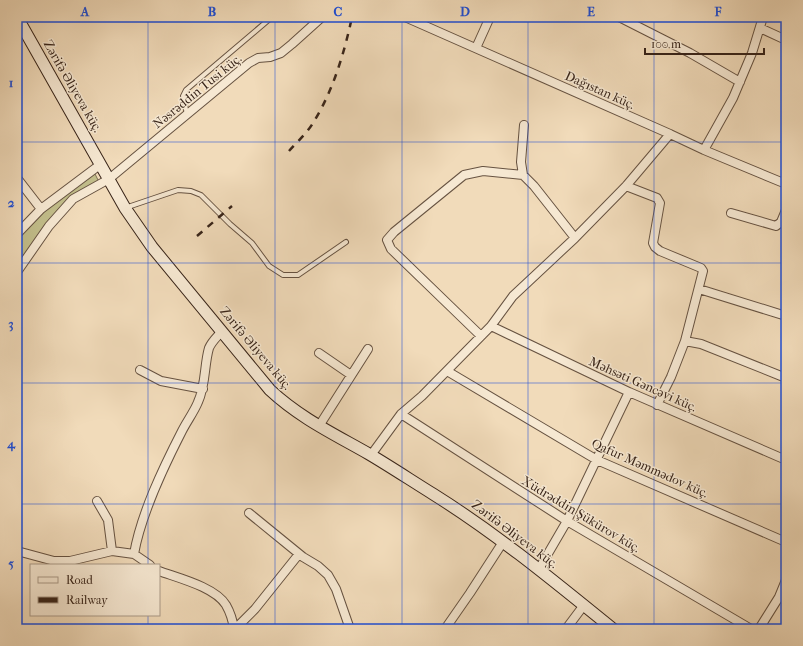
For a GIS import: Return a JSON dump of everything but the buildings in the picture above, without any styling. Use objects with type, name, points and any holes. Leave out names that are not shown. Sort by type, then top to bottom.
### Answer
[{"type":"street","name":"Zərifə Əliyeva küç.","points":[[18,17],[125,208],[152,247],[275,394],[285,404],[299,414],[371,455],[464,514],[538,569],[613,629]]},
{"type":"street","name":"Nəsrəddin Tusi küç.","points":[[17,272],[49,226],[73,199],[109,179],[249,63],[258,58],[270,57],[281,53],[322,17]]},
{"type":"street","name":"Dağıstan küç.","points":[[405,17],[704,150],[786,184]]},
{"type":"street","points":[[476,48],[490,17]]},
{"type":"street","points":[[619,17],[690,53],[740,82]]},
{"type":"street","points":[[704,150],[733,98],[740,82],[752,54],[760,21],[786,40]]},
{"type":"street","points":[[524,125],[521,162],[523,175],[534,186],[575,238]]},
{"type":"street","points":[[371,455],[401,414],[422,396],[492,326],[513,296],[575,238],[626,186],[670,134]]},
{"type":"street","points":[[17,234],[42,208],[100,164]]},
{"type":"street","points":[[481,336],[391,249],[387,240],[394,232],[464,175],[483,171],[523,175]]},
{"type":"street","points":[[17,178],[42,208]]},
{"type":"street","points":[[626,186],[658,198],[660,203],[653,243],[655,248],[701,268],[703,271],[685,341],[671,377],[657,405]]},
{"type":"street","points":[[731,213],[776,226],[783,223],[786,210]]},
{"type":"street","points":[[699,289],[786,316]]},
{"type":"street","name":"Məhsəti Gəncəvi küç.","points":[[492,326],[657,405],[786,460]]},
{"type":"street","points":[[134,554],[141,528],[157,486],[203,389],[210,347],[222,331]]},
{"type":"street","points":[[685,341],[702,344],[786,378]]},
{"type":"street","points":[[319,426],[368,349]]},
{"type":"street","points":[[319,353],[351,375]]},
{"type":"street","points":[[140,370],[161,381],[203,389]]},
{"type":"street","name":"Qafur Məmmədov küç.","points":[[446,371],[597,460],[786,542]]},
{"type":"street","points":[[538,569],[567,521],[629,392]]},
{"type":"street","name":"Xüdrəddin Şükürov küç.","points":[[401,414],[567,521],[751,629]]},
{"type":"street","points":[[97,501],[108,520],[112,551]]},
{"type":"street","points":[[249,513],[299,554],[318,566],[328,575],[336,590],[350,629]]},
{"type":"street","points":[[445,629],[470,594],[503,542]]},
{"type":"street","points":[[17,552],[54,561],[70,561],[112,551],[134,554],[149,564]]},
{"type":"street","points":[[160,571],[207,589],[216,594],[226,605],[234,629],[255,609],[299,554]]},
{"type":"street","points":[[759,629],[779,597],[786,580]]},
{"type":"street","points":[[566,629],[584,605]]},
{"type":"lane","points":[[188,114],[184,96],[186,90],[272,17]]},
{"type":"lane","points":[[125,208],[178,190],[191,191],[201,195],[230,224],[252,243],[269,266],[283,275],[298,275],[346,242]]},
{"type":"shaded area","points":[[94,172],[99,182],[54,215],[17,266],[17,241],[52,203]]},
{"type":"railway","points":[[289,151],[311,127],[320,111],[337,72],[352,17]]},
{"type":"railway","points":[[197,236],[232,206]]}]
